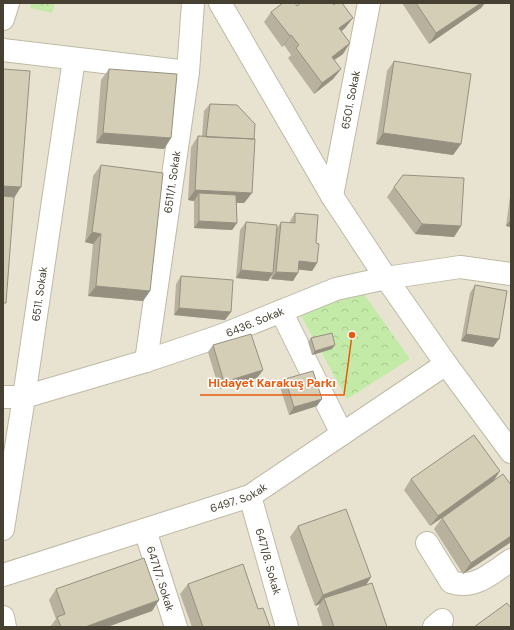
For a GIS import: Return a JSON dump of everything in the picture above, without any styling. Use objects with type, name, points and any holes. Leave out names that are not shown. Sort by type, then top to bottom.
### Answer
[{"type":"street","name":"6511/1. Sokak","points":[[146,361],[188,72],[193,3]]},
{"type":"street","points":[[220,3],[332,196],[386,278],[446,364],[510,444]]},
{"type":"street","name":"6501. Sokak","points":[[332,196],[369,3]]},
{"type":"street","points":[[3,50],[188,72]]},
{"type":"street","name":"6511. Sokak","points":[[3,529],[14,397],[74,59]]},
{"type":"street","name":"6436. Sokak","points":[[14,397],[146,361],[220,336],[336,289],[386,278],[460,268],[511,274]]},
{"type":"street","points":[[281,311],[342,434]]},
{"type":"street","name":"6497. Sokak","points":[[3,575],[250,496],[446,364]]},
{"type":"street","name":"6471/8. Sokak","points":[[250,496],[287,627]]},
{"type":"street","name":"6471/7. Sokak","points":[[145,530],[176,627]]},
{"type":"street","points":[[427,544],[451,582],[457,584],[472,584],[481,580],[511,560]]},
{"type":"street","points":[[3,617],[5,627]]},
{"type":"shaded area","points":[[3,3],[511,3],[511,627],[3,627]]},
{"type":"green space","points":[[31,3],[55,3],[52,13],[30,8]]},
{"type":"green space","points":[[361,290],[410,359],[347,399],[299,312]]},
{"type":"building","points":[[283,3],[295,3],[297,6],[301,3],[333,3],[334,5],[336,3],[342,3],[353,18],[339,28],[350,43],[332,57],[341,69],[322,83],[296,48],[299,45],[271,12]]},
{"type":"building","points":[[416,3],[481,3],[436,33]]},
{"type":"building","points":[[394,61],[471,74],[461,144],[383,133]]},
{"type":"building","points":[[3,69],[30,71],[21,187],[3,186]]},
{"type":"building","points":[[109,69],[177,74],[171,138],[103,133]]},
{"type":"building","points":[[210,104],[237,105],[255,124],[254,139],[206,137]]},
{"type":"building","points":[[198,136],[255,139],[252,193],[195,190]]},
{"type":"building","points":[[101,165],[163,173],[150,291],[96,286],[101,234],[92,232]]},
{"type":"building","points":[[403,175],[464,178],[461,226],[422,224],[394,187]]},
{"type":"building","points":[[199,193],[236,195],[237,223],[199,221]]},
{"type":"building","points":[[3,196],[14,197],[6,303],[3,303]]},
{"type":"building","points":[[295,213],[318,215],[316,243],[319,244],[317,263],[299,261],[298,273],[276,272],[281,222],[295,223]]},
{"type":"building","points":[[246,222],[277,225],[273,273],[241,270]]},
{"type":"building","points":[[181,276],[233,280],[231,312],[179,308]]},
{"type":"building","points":[[475,285],[507,291],[499,339],[466,334]]},
{"type":"building","points":[[332,333],[335,345],[315,351],[311,338]]},
{"type":"building","points":[[251,334],[263,370],[224,382],[213,345]]},
{"type":"building","points":[[313,371],[322,399],[294,407],[285,379]]},
{"type":"building","points":[[474,435],[500,471],[438,516],[411,479]]},
{"type":"building","points":[[503,474],[511,485],[511,536],[471,563],[442,518]]},
{"type":"building","points":[[346,509],[371,577],[323,595],[298,526]]},
{"type":"building","points":[[144,558],[159,600],[85,627],[61,627],[57,617],[65,614],[56,589]]},
{"type":"building","points":[[243,564],[258,609],[263,608],[270,627],[203,627],[188,584]]},
{"type":"building","points":[[372,583],[387,627],[334,627],[324,598]]},
{"type":"building","points":[[507,603],[511,608],[511,627],[474,627]]},
{"type":"place","name":"Hidayet Karakuş Parkı","points":[[352,335]]}]
